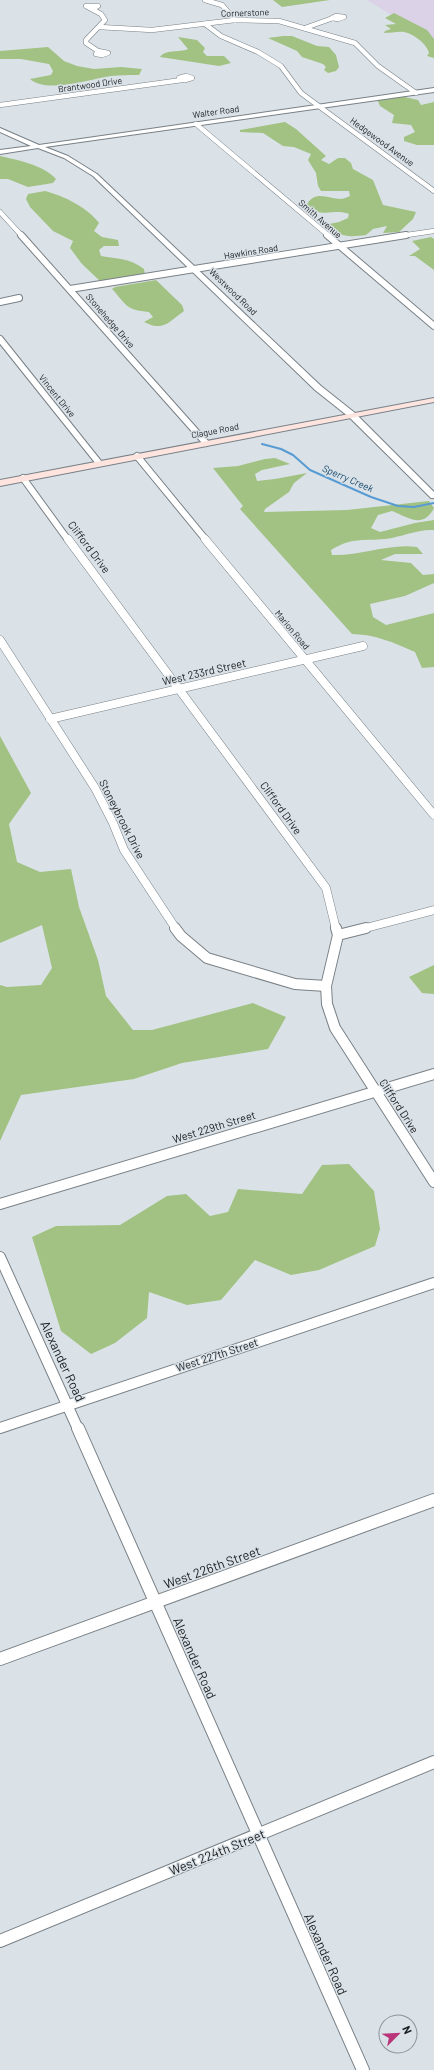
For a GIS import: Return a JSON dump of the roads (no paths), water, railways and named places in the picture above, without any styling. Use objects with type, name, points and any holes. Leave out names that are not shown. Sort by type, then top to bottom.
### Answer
[{"type":"main road","name":"Clague Road","points":[[0,483],[434,400]]},
{"type":"street","points":[[206,0],[222,5],[235,20]]},
{"type":"street","points":[[94,8],[103,16],[105,20],[86,40],[86,43],[98,52]]},
{"type":"street","points":[[305,28],[333,18]]},
{"type":"street","name":"Cornerstone","points":[[99,27],[152,30],[235,20],[272,20],[355,43],[378,66],[416,93]]},
{"type":"street","name":"Hedgewood Avenue","points":[[204,24],[221,36],[258,52],[281,66],[301,93],[434,191]]},
{"type":"street","name":"Brantwood Drive","points":[[0,105],[182,80]]},
{"type":"street","name":"Cornerstone","points":[[398,80],[397,85],[409,94]]},
{"type":"street","name":"Walter Road","points":[[0,152],[434,90]]},
{"type":"street","name":"Smith Avenue","points":[[196,124],[434,326]]},
{"type":"street","name":"Westwood Road","points":[[0,130],[66,157],[95,175],[318,388],[352,415],[434,496]]},
{"type":"street","name":"Stonehedge Drive","points":[[0,212],[206,443]]},
{"type":"street","name":"Hawkins Road","points":[[70,289],[434,231]]},
{"type":"street","points":[[0,302],[19,298]]},
{"type":"street","name":"Vincent Drive","points":[[0,339],[99,463]]},
{"type":"street","name":"Marion Road","points":[[137,456],[434,815]]},
{"type":"street","name":"Clifford Drive","points":[[23,478],[326,888],[338,935],[326,986],[327,1004],[335,1028],[434,1182]]},
{"type":"street","name":"Stoneybrook Drive","points":[[0,640],[95,788],[113,823],[124,850],[166,917],[189,944],[207,958],[295,984],[326,986]]},
{"type":"street","name":"West 233rd Street","points":[[50,719],[363,646]]},
{"type":"street","points":[[338,935],[434,910]]},
{"type":"street","name":"West 229th Street","points":[[0,1204],[434,1074]]},
{"type":"street","name":"Alexander Road","points":[[0,1257],[68,1405],[363,2070]]},
{"type":"street","name":"West 227th Street","points":[[0,1428],[434,1283]]},
{"type":"street","name":"West 226th Street","points":[[0,1659],[434,1500]]},
{"type":"street","name":"West 224th Street","points":[[0,1942],[434,1762]]},
{"type":"waterway","name":"Sperry Creek","points":[[262,444],[281,449],[293,455],[310,470],[371,497],[398,506],[414,507],[434,503]]}]
